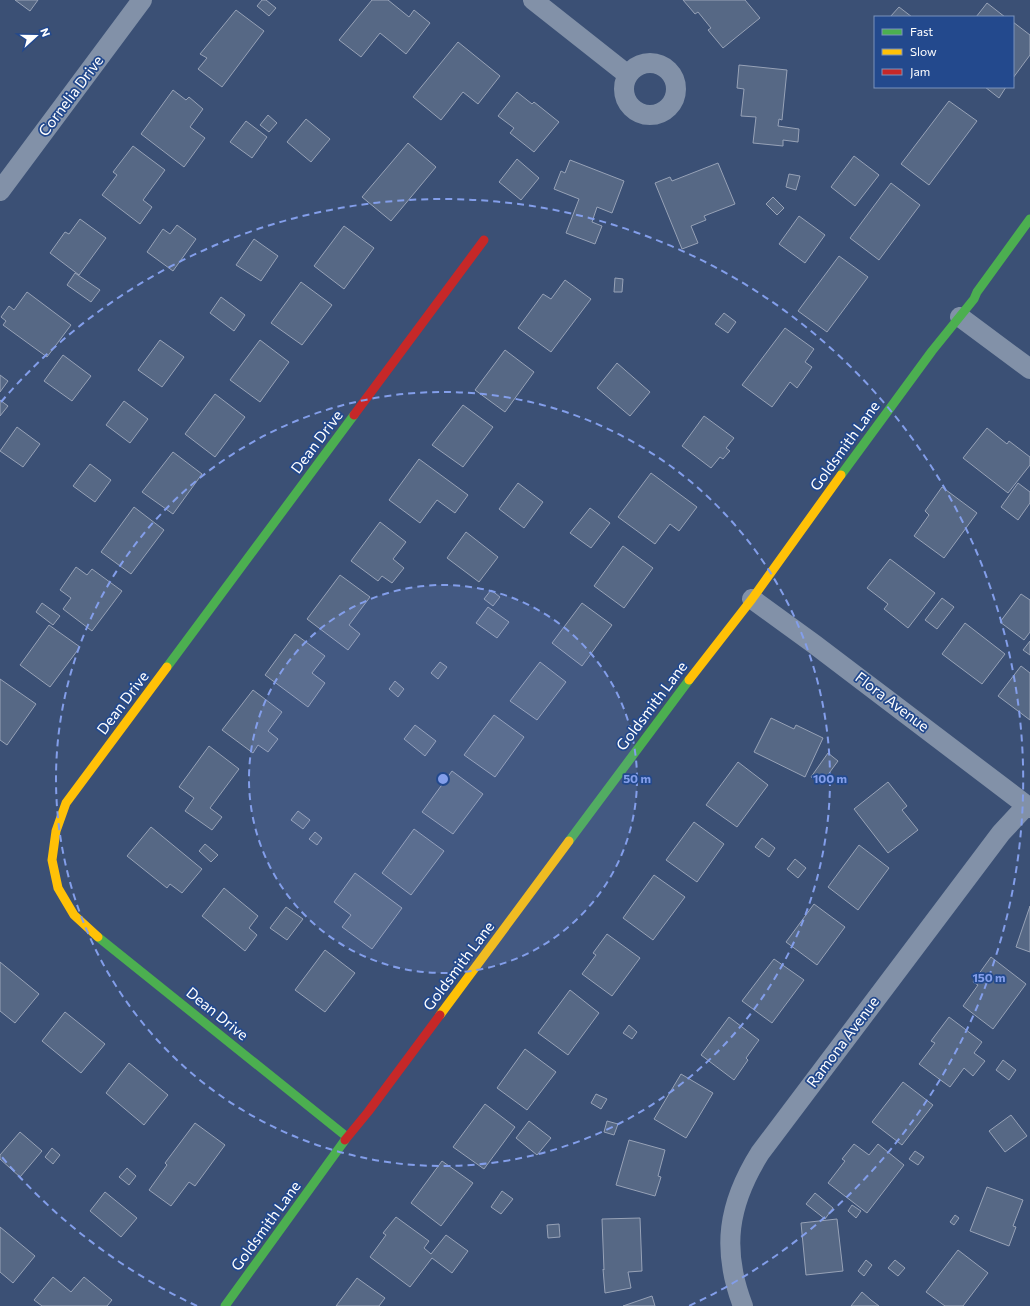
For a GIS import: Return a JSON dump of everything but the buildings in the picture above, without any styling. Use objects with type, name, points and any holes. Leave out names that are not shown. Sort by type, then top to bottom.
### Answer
[{"type":"street","name":"Cornelia Drive","points":[[0,191],[142,0]]},
{"type":"street","points":[[533,0],[628,75]]},
{"type":"street","name":"Goldsmith Lane","points":[[225,1306],[347,1137],[368,1112],[705,658],[752,599],[769,573],[928,357],[960,317],[1030,219]]},
{"type":"street","name":"Dean Drive","points":[[347,1137],[108,945],[74,915],[64,900],[54,874],[52,856],[53,837],[58,819],[66,803],[484,240]]},
{"type":"street","points":[[960,317],[1030,368]]},
{"type":"street","name":"Flora Avenue","points":[[752,599],[1028,806]]},
{"type":"street","name":"Ramona Avenue","points":[[743,1306],[735,1286],[730,1262],[729,1239],[732,1216],[738,1194],[748,1172],[760,1153],[1001,832],[1028,806]]},
{"type":"traffic: fast","points":[[841,475],[932,351],[974,299],[977,292],[1030,219]]},
{"type":"traffic: fast","points":[[167,667],[354,415]]},
{"type":"traffic: fast","points":[[569,841],[689,680]]},
{"type":"traffic: fast","points":[[98,937],[347,1137]]},
{"type":"traffic: fast","points":[[225,1306],[345,1140]]},
{"type":"traffic: slow","points":[[689,680],[752,599],[841,475]]},
{"type":"traffic: slow","points":[[98,937],[74,915],[58,888],[52,860],[56,831],[66,803],[167,667]]},
{"type":"traffic: slow","points":[[440,1015],[569,841]]},
{"type":"traffic: jam","points":[[354,415],[484,240]]},
{"type":"traffic: jam","points":[[345,1140],[368,1112],[440,1015]]}]
